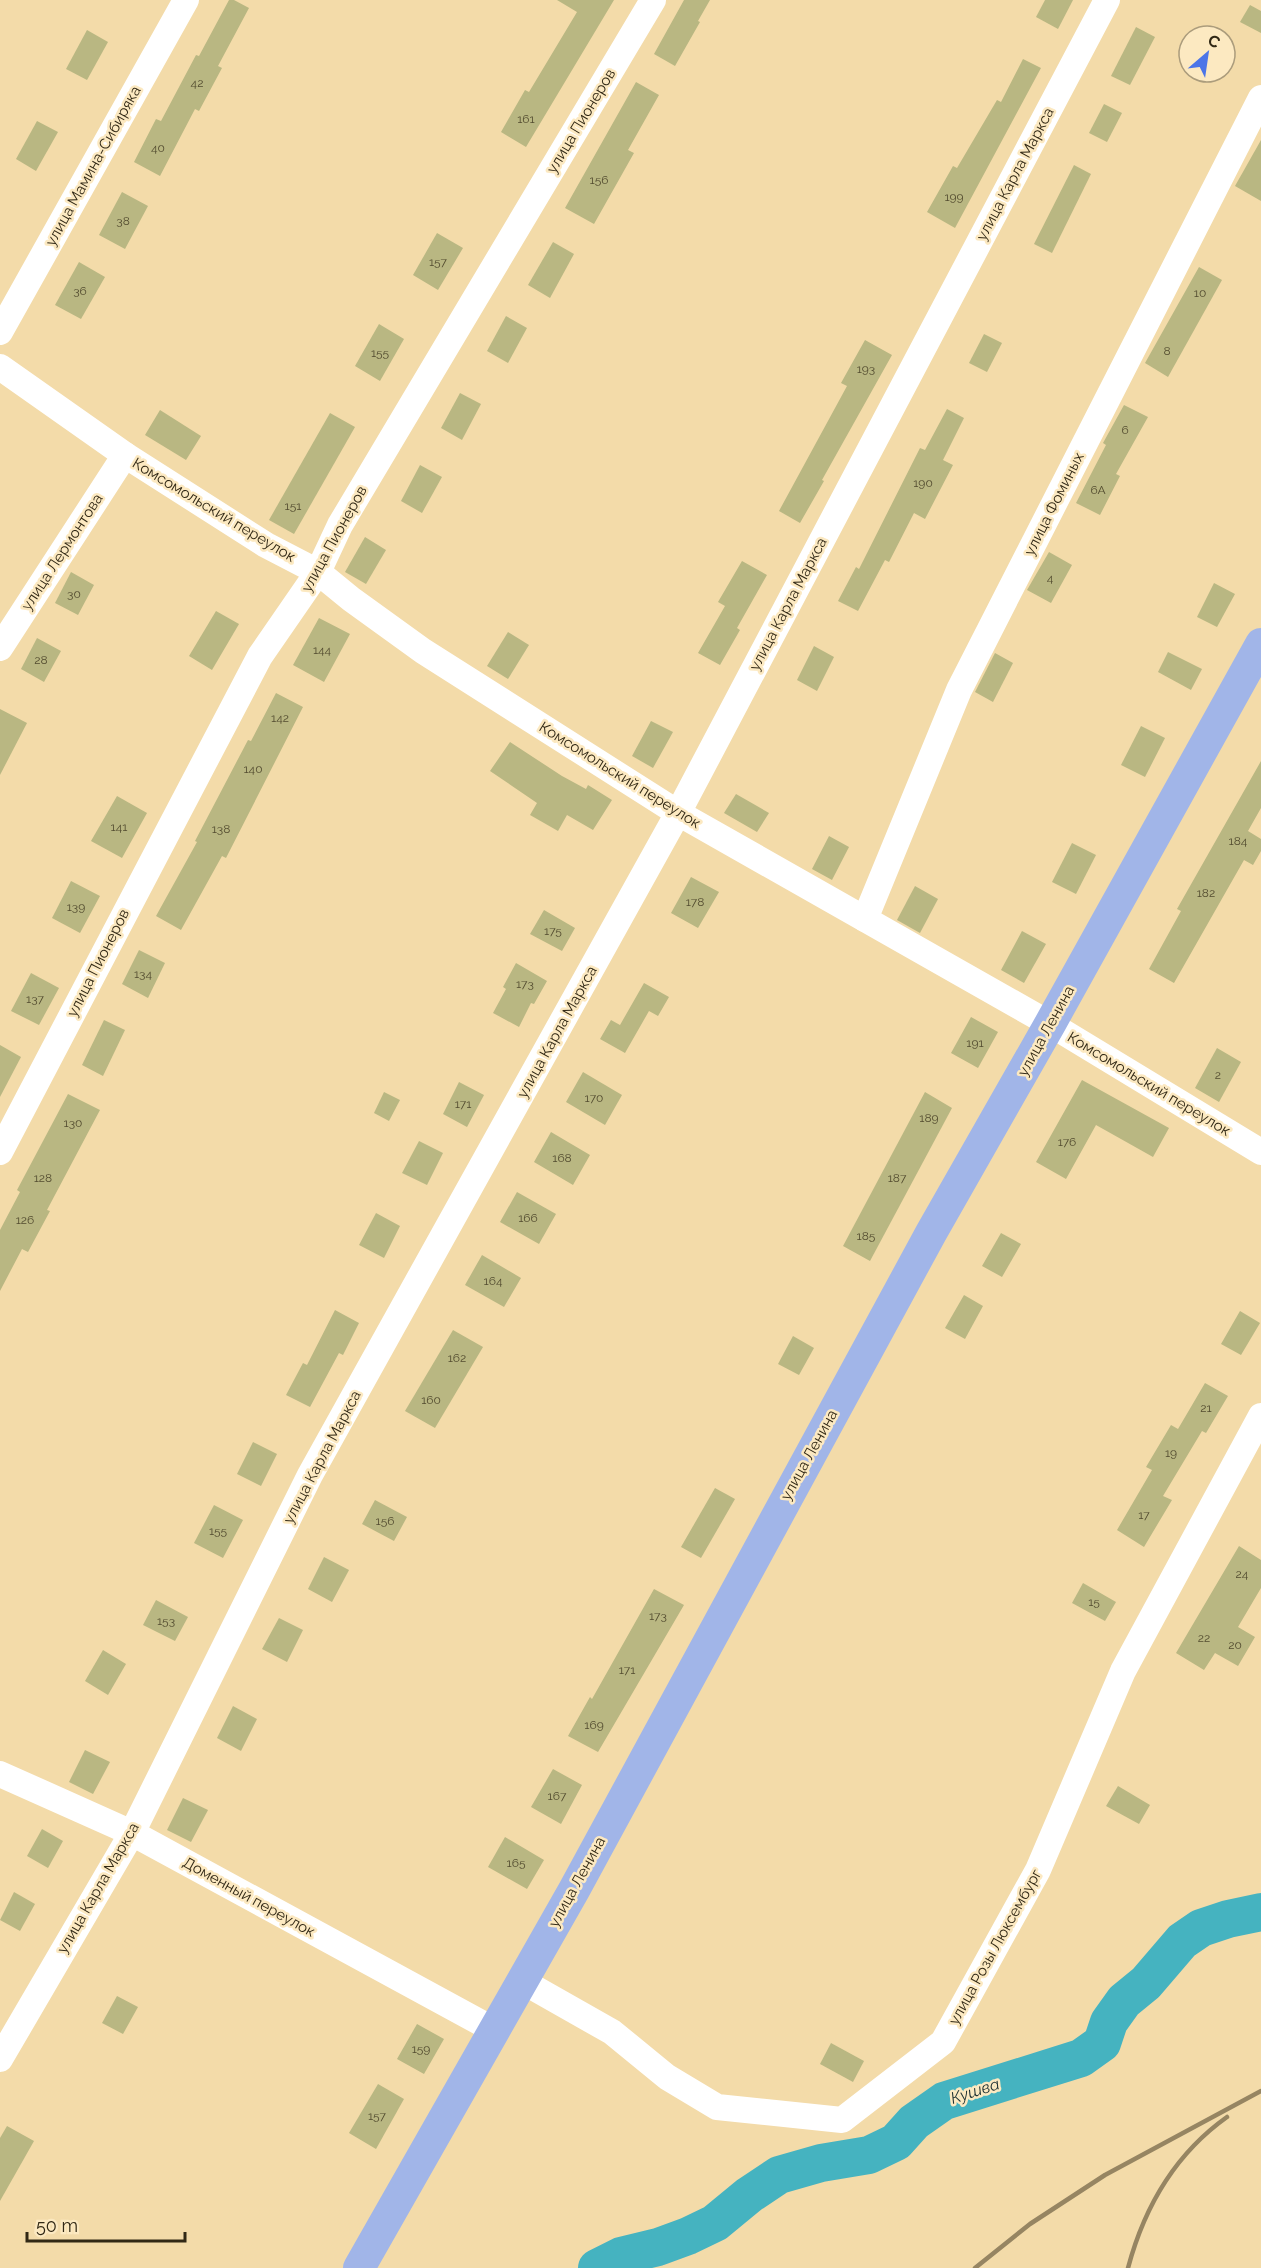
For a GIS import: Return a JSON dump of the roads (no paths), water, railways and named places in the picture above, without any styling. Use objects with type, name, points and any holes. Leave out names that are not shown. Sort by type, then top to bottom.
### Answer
[{"type":"main road","name":"улица Ленина","points":[[359,2268],[574,1890],[931,1233],[1261,644]]},
{"type":"street","name":"улица Мамина-Сибиряка","points":[[0,332],[186,0]]},
{"type":"street","name":"улица Пионеров","points":[[0,1152],[260,656],[318,572],[340,525],[653,0]]},
{"type":"street","name":"улица Карла Маркса","points":[[0,2059],[132,1833],[310,1475],[678,813],[1107,0]]},
{"type":"street","name":"улица Фоминых","points":[[865,919],[959,690],[1261,98]]},
{"type":"street","name":"Комсомольский переулок","points":[[0,367],[125,455],[266,545],[318,572],[423,651],[678,813],[1050,1024],[1261,1152]]},
{"type":"street","name":"улица Лермонтова","points":[[0,648],[125,455]]},
{"type":"street","name":"улица Розы Люксембург","points":[[522,1981],[612,2032],[667,2077],[717,2107],[842,2120],[943,2042],[1038,1870],[1122,1671],[1261,1416]]},
{"type":"street","name":"Доменный переулок","points":[[0,1773],[132,1833],[494,2030]]},
{"type":"waterway","name":"Кушва","points":[[597,2268],[621,2256],[658,2247],[715,2223],[749,2195],[779,2175],[821,2163],[869,2155],[896,2142],[914,2122],[944,2101],[1081,2058],[1102,2043],[1109,2022],[1124,2001],[1146,1983],[1182,1941],[1201,1928],[1261,1912]]},
{"type":"railway","points":[[975,2268],[1030,2224],[1105,2175],[1261,2091]]},
{"type":"railway","points":[[1128,2268],[1143,2224],[1164,2184],[1192,2148],[1227,2117]]}]
